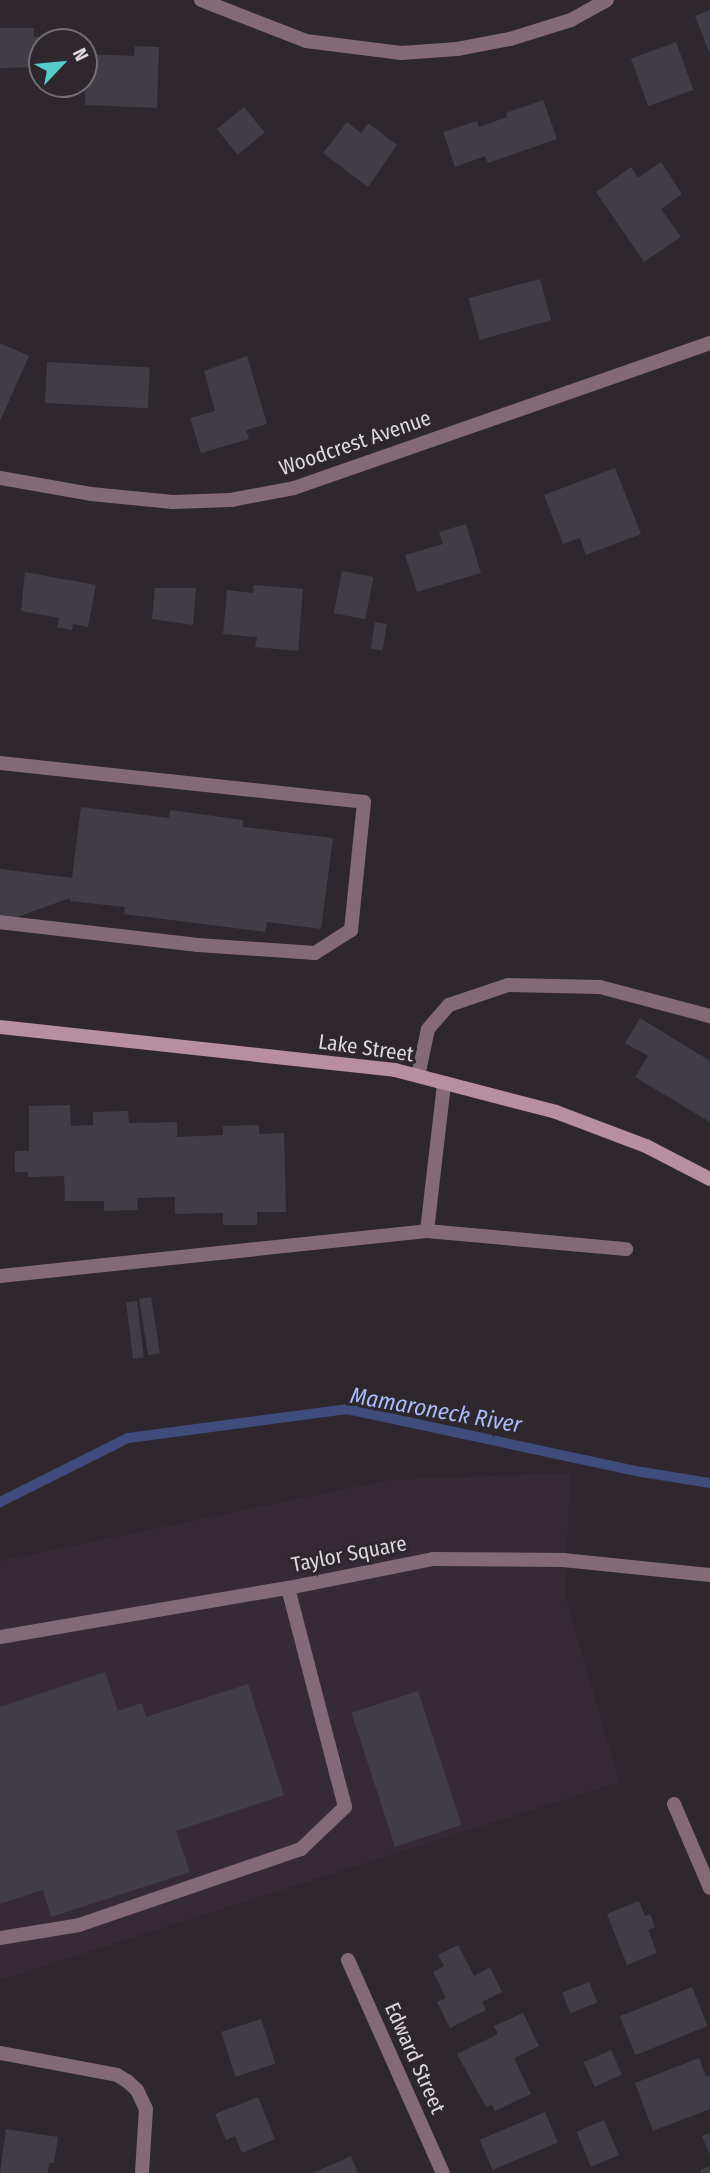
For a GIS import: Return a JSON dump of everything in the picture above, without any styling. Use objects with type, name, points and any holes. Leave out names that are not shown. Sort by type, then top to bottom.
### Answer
[{"type":"main road","name":"Lake Street","points":[[0,1027],[395,1070],[556,1112],[646,1146],[710,1179]]},
{"type":"street","points":[[201,0],[306,41],[401,53],[457,49],[510,39],[571,20],[607,0]]},
{"type":"street","name":"Woodcrest Avenue","points":[[0,478],[92,494],[173,502],[231,499],[294,488],[710,343]]},
{"type":"street","points":[[0,762],[364,802],[351,930],[315,953],[198,945],[0,922]]},
{"type":"street","points":[[418,1076],[428,1029],[449,1005],[508,985],[600,987],[710,1016]]},
{"type":"street","points":[[427,1231],[444,1083]]},
{"type":"street","points":[[0,1276],[427,1231],[626,1249]]},
{"type":"street","name":"Taylor Square","points":[[0,1637],[288,1588],[433,1559],[563,1560],[710,1575]]},
{"type":"street","points":[[0,1938],[79,1925],[301,1849],[345,1807],[288,1588]]},
{"type":"street","points":[[674,1804],[710,1888]]},
{"type":"street","name":"Edward Street","points":[[348,1960],[443,2173]]},
{"type":"street","points":[[0,2053],[117,2075],[127,2081],[137,2090],[146,2109],[142,2173]]},
{"type":"shaded area","points":[[570,1473],[565,1595],[619,1782],[0,1980],[0,1561],[389,1480]]},
{"type":"building","points":[[710,10],[710,54],[695,16]]},
{"type":"building","points":[[0,28],[28,28],[28,67],[0,68]]},
{"type":"building","points":[[676,42],[693,90],[648,106],[631,58]]},
{"type":"building","points":[[135,46],[159,47],[157,108],[85,105],[85,98],[98,98],[98,54],[134,56]]},
{"type":"building","points":[[543,100],[557,139],[488,163],[485,156],[455,167],[443,132],[477,121],[479,127],[507,117],[506,113]]},
{"type":"building","points":[[244,107],[265,133],[238,155],[217,129]]},
{"type":"building","points":[[347,122],[361,133],[368,123],[397,145],[368,187],[323,153]]},
{"type":"building","points":[[661,162],[682,194],[661,209],[681,237],[644,262],[596,192],[631,167],[638,178]]},
{"type":"building","points":[[540,279],[551,321],[480,340],[469,298]]},
{"type":"building","points":[[0,343],[29,356],[0,421]]},
{"type":"building","points":[[247,356],[267,424],[246,430],[249,439],[201,453],[190,418],[215,411],[204,371]]},
{"type":"building","points":[[47,362],[150,367],[148,408],[45,403]]},
{"type":"building","points":[[615,468],[641,534],[586,555],[580,538],[563,544],[544,495]]},
{"type":"building","points":[[466,524],[481,573],[417,592],[405,555],[443,544],[439,532]]},
{"type":"building","points":[[342,571],[373,577],[365,619],[334,613]]},
{"type":"building","points":[[25,572],[96,585],[88,627],[73,624],[72,630],[57,627],[59,618],[21,611]]},
{"type":"building","points":[[254,585],[303,589],[298,651],[255,647],[257,637],[223,634],[227,590],[253,593]]},
{"type":"building","points":[[155,588],[196,588],[193,625],[152,619]]},
{"type":"building","points":[[375,622],[387,624],[383,651],[371,649]]},
{"type":"building","points":[[81,807],[169,818],[170,810],[243,820],[243,827],[333,838],[321,929],[267,922],[265,932],[124,914],[125,907],[70,901],[70,898],[12,919],[0,917],[0,869],[72,878]]},
{"type":"building","points":[[640,1018],[710,1061],[710,1122],[635,1077],[648,1056],[625,1043]]},
{"type":"building","points":[[70,1105],[71,1126],[93,1125],[93,1112],[128,1111],[129,1123],[177,1122],[177,1137],[223,1135],[223,1126],[259,1125],[259,1134],[284,1133],[286,1212],[257,1212],[257,1225],[223,1225],[223,1213],[175,1214],[175,1197],[137,1198],[138,1210],[104,1211],[104,1201],[65,1201],[64,1176],[28,1177],[28,1172],[15,1172],[15,1151],[29,1151],[29,1106]]},
{"type":"building","points":[[151,1297],[160,1353],[148,1355],[139,1299]]},
{"type":"building","points":[[137,1301],[144,1358],[133,1359],[126,1302]]},
{"type":"building","points":[[105,1672],[118,1711],[142,1703],[146,1717],[248,1684],[284,1795],[176,1831],[190,1872],[51,1917],[43,1890],[0,1904],[0,1707]]},
{"type":"building","points":[[418,1691],[462,1825],[395,1847],[351,1713]]},
{"type":"building","points":[[639,1901],[645,1916],[650,1914],[655,1927],[648,1930],[657,1953],[627,1965],[607,1914]]},
{"type":"building","points":[[458,1945],[474,1976],[490,1967],[502,1992],[482,2002],[486,2010],[450,2028],[437,2002],[446,1998],[433,1972],[444,1966],[438,1955]]},
{"type":"building","points":[[589,1982],[597,2002],[570,2013],[562,1993]]},
{"type":"building","points":[[692,1987],[708,2026],[635,2055],[620,2016]]},
{"type":"building","points":[[523,2013],[539,2046],[514,2058],[531,2094],[495,2111],[492,2105],[486,2107],[457,2054],[498,2034],[494,2026]]},
{"type":"building","points":[[261,2019],[276,2064],[236,2077],[221,2032]]},
{"type":"building","points":[[611,2050],[622,2075],[595,2087],[584,2062]]},
{"type":"building","points":[[699,2058],[706,2077],[710,2075],[710,2109],[653,2131],[635,2083]]},
{"type":"building","points":[[258,2097],[275,2139],[242,2153],[235,2136],[226,2140],[215,2114]]},
{"type":"building","points":[[545,2112],[558,2142],[493,2170],[480,2140]]},
{"type":"building","points":[[604,2120],[619,2155],[591,2167],[576,2132]]},
{"type":"building","points":[[6,2129],[58,2137],[54,2163],[49,2163],[48,2173],[0,2173]]},
{"type":"building","points":[[710,2133],[710,2155],[702,2136]]},
{"type":"building","points":[[351,2156],[358,2173],[313,2173]]},
{"type":"building","points":[[710,2166],[710,2173],[701,2173],[700,2170]]},
{"type":"waterway","name":"Mamaroneck River","points":[[0,1502],[128,1438],[347,1409],[642,1472],[710,1483]]}]
